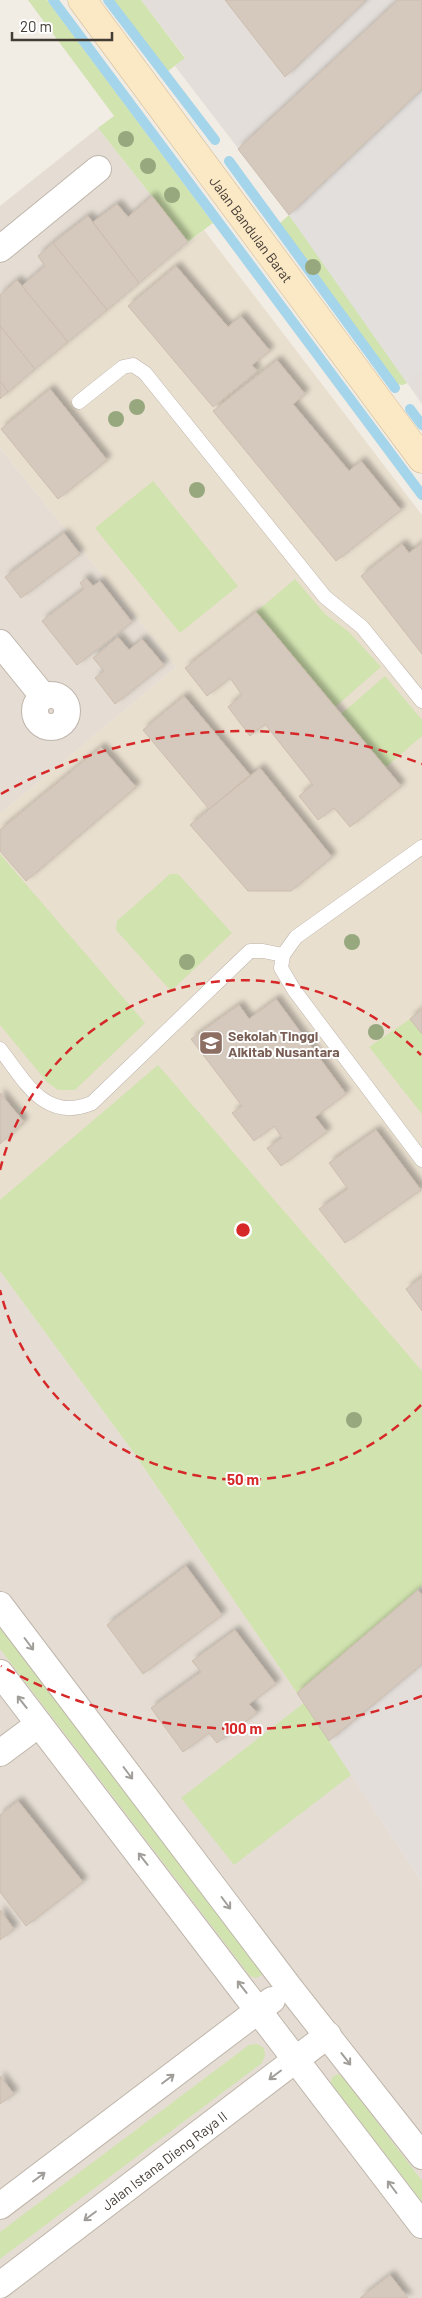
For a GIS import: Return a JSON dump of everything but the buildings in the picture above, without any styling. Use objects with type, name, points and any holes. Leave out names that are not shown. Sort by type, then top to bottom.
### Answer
[{"type":"street","name":"Jalan Bandulan Barat","points":[[82,0],[422,459]]},
{"type":"street","points":[[0,249],[98,169]]},
{"type":"street","points":[[0,644],[43,696]]},
{"type":"street","points":[[0,1605],[290,1987],[422,2156]]},
{"type":"street","points":[[0,1673],[422,2226]]},
{"type":"street","points":[[0,1753],[39,1724]]},
{"type":"street","points":[[0,2206],[290,1987]]},
{"type":"street","name":"Jalan Istana Dieng Raya II","points":[[0,2285],[328,2035]]},
{"type":"lane","points":[[79,402],[123,367],[133,365],[145,373],[325,597],[362,627],[422,700]]},
{"type":"lane","points":[[422,847],[296,937],[283,954],[281,968],[294,990],[359,1073],[422,1160]]},
{"type":"lane","points":[[0,1049],[31,1089],[42,1098],[56,1107],[72,1110],[80,1108],[92,1102],[250,951],[283,954]]},
{"type":"shaded area","points":[[141,0],[422,0],[422,404],[289,215],[175,66],[185,57]]},
{"type":"shaded area","points":[[422,89],[422,369],[407,383],[289,215]]},
{"type":"shaded area","points":[[98,128],[188,242],[0,399],[0,206]]},
{"type":"shaded area","name":"Sekolah Tinggi Alkitab Nusantara","points":[[204,230],[422,515],[422,1586],[297,1693],[134,1453],[0,1271],[0,814],[176,667],[0,448],[0,399]]},
{"type":"shaded area","points":[[0,448],[176,667],[0,814]]},
{"type":"shaded area","points":[[0,1271],[134,1453],[304,1703],[422,1882],[422,2298],[0,2298]]},
{"type":"shaded area","points":[[422,1586],[422,1882],[297,1693]]},
{"type":"green space","points":[[28,0],[47,0],[213,223],[188,242],[98,128],[114,116]]},
{"type":"green space","points":[[113,0],[141,0],[185,58],[168,71]]},
{"type":"green space","points":[[289,215],[407,383],[403,385],[395,384],[278,225]]},
{"type":"green space","points":[[153,481],[238,586],[180,633],[95,528]]},
{"type":"green space","points":[[295,579],[325,614],[349,632],[381,667],[335,707],[256,612]]},
{"type":"green space","points":[[385,676],[422,720],[422,736],[386,767],[341,714]]},
{"type":"green space","points":[[0,854],[145,1023],[75,1090],[58,1090],[47,1082],[0,1025]]},
{"type":"green space","points":[[170,874],[178,874],[232,933],[171,991],[116,930],[117,921]]},
{"type":"green space","points":[[410,1019],[422,1034],[422,1114],[369,1047]]},
{"type":"green space","points":[[158,1065],[422,1371],[422,1586],[297,1693],[134,1453],[0,1271],[0,1200]]},
{"type":"green space","points":[[0,1627],[262,1969],[262,1975],[256,1978],[250,1976],[0,1649]]},
{"type":"green space","points":[[304,1703],[351,1775],[234,1865],[181,1798]]},
{"type":"green space","points":[[257,2044],[264,2048],[265,2055],[262,2063],[0,2259],[0,2232],[249,2045]]},
{"type":"green space","points":[[338,2074],[343,2077],[422,2181],[422,2202],[331,2083],[332,2077]]},
{"type":"waterway","points":[[53,0],[422,495]]},
{"type":"waterway","points":[[108,0],[215,140]]},
{"type":"waterway","points":[[229,161],[395,388]]},
{"type":"waterway","points":[[410,409],[422,425]]},
{"type":"place","name":"Sekolah Tinggi Alkitab Nusantara","points":[[211,1043]]}]
